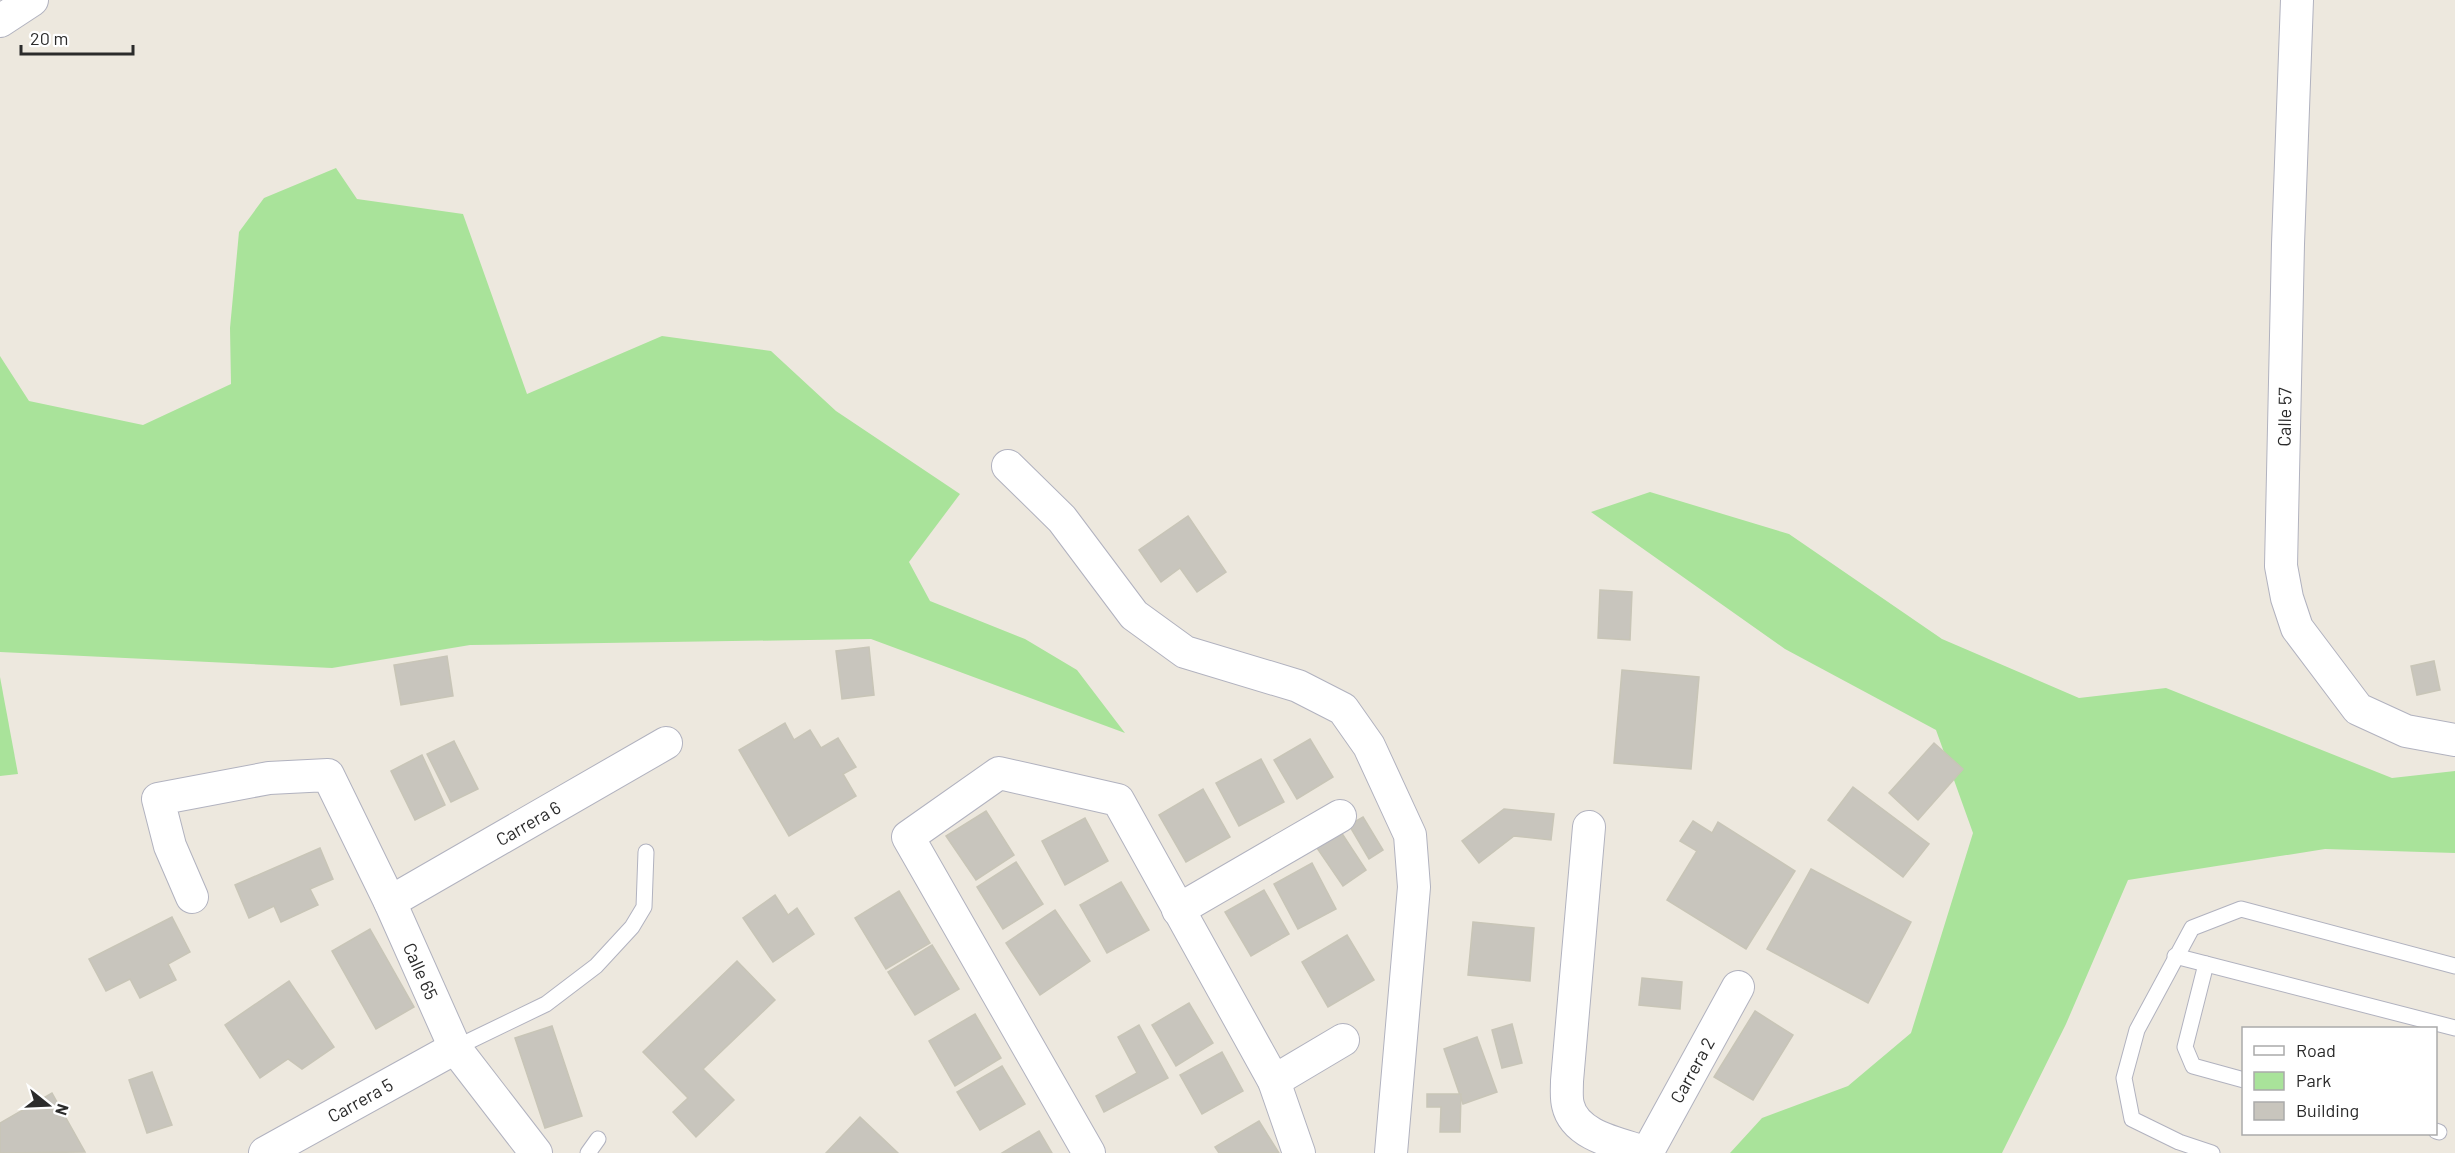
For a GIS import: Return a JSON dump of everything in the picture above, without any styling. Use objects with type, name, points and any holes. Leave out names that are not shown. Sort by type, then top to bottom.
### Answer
[{"type":"street","points":[[0,21],[32,0]]},
{"type":"street","name":"Calle 57","points":[[2297,0],[2288,244],[2282,554],[2287,598],[2297,628],[2358,709],[2406,731],[2455,740]]},
{"type":"street","points":[[1008,466],[1062,519],[1134,615],[1185,652],[1298,686],[1343,710],[1369,746],[1410,835],[1414,887],[1391,1153]]},
{"type":"street","name":"Carrera 6","points":[[390,902],[666,743]]},
{"type":"street","points":[[1089,1153],[908,837],[999,773],[1118,800],[1275,1081],[1299,1153]]},
{"type":"street","name":"Calle 65","points":[[192,897],[170,846],[158,799],[269,778],[327,775],[390,902],[455,1048],[536,1153]]},
{"type":"street","points":[[1178,910],[1340,816]]},
{"type":"street","points":[[1589,827],[1567,1081],[1568,1105],[1573,1118],[1590,1132],[1647,1153]]},
{"type":"street","name":"Carrera 2","points":[[1647,1153],[1738,987]]},
{"type":"street","points":[[1275,1081],[1343,1040]]},
{"type":"street","name":"Carrera 5","points":[[265,1153],[455,1048]]},
{"type":"lane","points":[[455,1048],[546,1004],[596,966],[632,927],[644,907],[646,852]]},
{"type":"lane","points":[[2212,1153],[2179,1142],[2132,1119],[2124,1078],[2137,1030],[2192,928],[2241,909],[2455,966]]},
{"type":"lane","points":[[2175,956],[2455,1028]]},
{"type":"lane","points":[[2206,964],[2185,1047],[2193,1066],[2242,1079]]},
{"type":"lane","points":[[588,1153],[598,1139]]},
{"type":"green space","points":[[336,168],[357,199],[463,214],[527,394],[662,336],[771,351],[836,411],[960,494],[909,562],[930,601],[1025,639],[1077,670],[1125,733],[871,639],[470,645],[332,668],[0,652],[0,356],[29,401],[143,425],[231,384],[230,328],[239,232],[264,198]]},
{"type":"green space","points":[[1650,492],[1789,534],[1942,639],[2079,698],[2166,688],[2392,778],[2455,771],[2455,853],[2325,849],[2128,880],[2066,1024],[2002,1153],[1730,1153],[1762,1118],[1848,1086],[1911,1033],[1973,833],[1936,730],[1785,649],[1591,512]]},
{"type":"green space","points":[[0,677],[18,774],[0,776]]},
{"type":"building","points":[[1188,516],[1226,572],[1197,592],[1180,568],[1161,582],[1139,550]]},
{"type":"building","points":[[1600,590],[1632,592],[1630,640],[1598,638]]},
{"type":"building","points":[[869,647],[874,695],[842,699],[836,651]]},
{"type":"building","points":[[447,656],[453,696],[401,705],[394,665]]},
{"type":"building","points":[[2434,661],[2440,690],[2417,695],[2411,666]]},
{"type":"building","points":[[1622,670],[1699,677],[1691,769],[1614,763]]},
{"type":"building","points":[[785,723],[794,740],[810,730],[821,748],[838,738],[856,767],[843,774],[856,796],[789,836],[739,750]]},
{"type":"building","points":[[1310,739],[1333,777],[1297,799],[1274,760]]},
{"type":"building","points":[[454,741],[478,789],[451,802],[427,754]]},
{"type":"building","points":[[1934,743],[1963,769],[1918,820],[1889,793]]},
{"type":"building","points":[[422,755],[445,805],[415,820],[391,771]]},
{"type":"building","points":[[1261,759],[1284,802],[1239,826],[1216,783]]},
{"type":"building","points":[[1853,787],[1929,844],[1903,877],[1828,820]]},
{"type":"building","points":[[1203,789],[1230,837],[1186,862],[1159,815]]},
{"type":"building","points":[[1504,809],[1554,814],[1551,840],[1514,836],[1479,863],[1462,841]]},
{"type":"building","points":[[986,811],[1014,855],[976,880],[946,836]]},
{"type":"building","points":[[1363,817],[1383,850],[1369,859],[1349,825]]},
{"type":"building","points":[[1085,818],[1108,861],[1065,885],[1042,841]]},
{"type":"building","points":[[1693,821],[1712,833],[1718,822],[1795,871],[1746,949],[1667,900],[1697,851],[1680,841]]},
{"type":"building","points":[[1341,832],[1366,870],[1343,886],[1317,848]]},
{"type":"building","points":[[320,848],[333,879],[310,889],[318,905],[281,922],[274,906],[249,918],[235,885]]},
{"type":"building","points":[[1016,862],[1043,904],[1003,929],[977,887]]},
{"type":"building","points":[[1312,863],[1336,909],[1298,929],[1274,884]]},
{"type":"building","points":[[1811,869],[1911,922],[1868,1003],[1767,949]]},
{"type":"building","points":[[1121,882],[1149,930],[1107,953],[1080,905]]},
{"type":"building","points":[[1264,890],[1289,934],[1251,956],[1225,912]]},
{"type":"building","points":[[899,891],[930,943],[886,969],[855,918]]},
{"type":"building","points":[[775,895],[788,915],[797,908],[814,934],[773,962],[743,918]]},
{"type":"building","points":[[1055,910],[1090,961],[1040,995],[1006,943]]},
{"type":"building","points":[[172,917],[190,952],[168,964],[176,980],[140,998],[130,979],[106,991],[89,959]]},
{"type":"building","points":[[1473,922],[1534,928],[1530,981],[1468,975]]},
{"type":"building","points":[[370,929],[414,1007],[376,1029],[332,951]]},
{"type":"building","points":[[1347,935],[1374,980],[1328,1007],[1302,962]]},
{"type":"building","points":[[932,945],[959,989],[915,1015],[888,972]]},
{"type":"building","points":[[737,961],[775,1000],[703,1069],[734,1100],[696,1137],[673,1112],[688,1098],[643,1052]]},
{"type":"building","points":[[1642,978],[1682,982],[1680,1009],[1639,1005]]},
{"type":"building","points":[[289,981],[334,1047],[302,1069],[288,1059],[260,1078],[225,1025]]},
{"type":"building","points":[[1189,1003],[1213,1043],[1176,1066],[1152,1025]]},
{"type":"building","points":[[1755,1011],[1793,1035],[1753,1100],[1714,1077]]},
{"type":"building","points":[[975,1014],[1001,1058],[955,1086],[929,1041]]},
{"type":"building","points":[[1512,1024],[1522,1063],[1502,1068],[1492,1030]]},
{"type":"building","points":[[1139,1025],[1168,1078],[1104,1112],[1096,1096],[1137,1073],[1118,1037]]},
{"type":"building","points":[[552,1026],[582,1116],[545,1128],[515,1038]]},
{"type":"building","points":[[1477,1037],[1497,1092],[1463,1104],[1444,1049]]},
{"type":"building","points":[[1222,1052],[1243,1091],[1202,1114],[1180,1075]]},
{"type":"building","points":[[1002,1066],[1025,1104],[980,1130],[957,1092]]},
{"type":"building","points":[[152,1072],[172,1125],[147,1133],[129,1080]]},
{"type":"building","points":[[52,1093],[85,1152],[0,1153],[0,1123]]},
{"type":"building","points":[[1427,1094],[1461,1094],[1460,1132],[1440,1132],[1441,1107],[1427,1107]]},
{"type":"building","points":[[860,1117],[898,1153],[826,1153]]},
{"type":"building","points":[[1259,1121],[1279,1153],[1219,1153],[1215,1147]]},
{"type":"building","points":[[1039,1131],[1052,1153],[1002,1153]]}]
